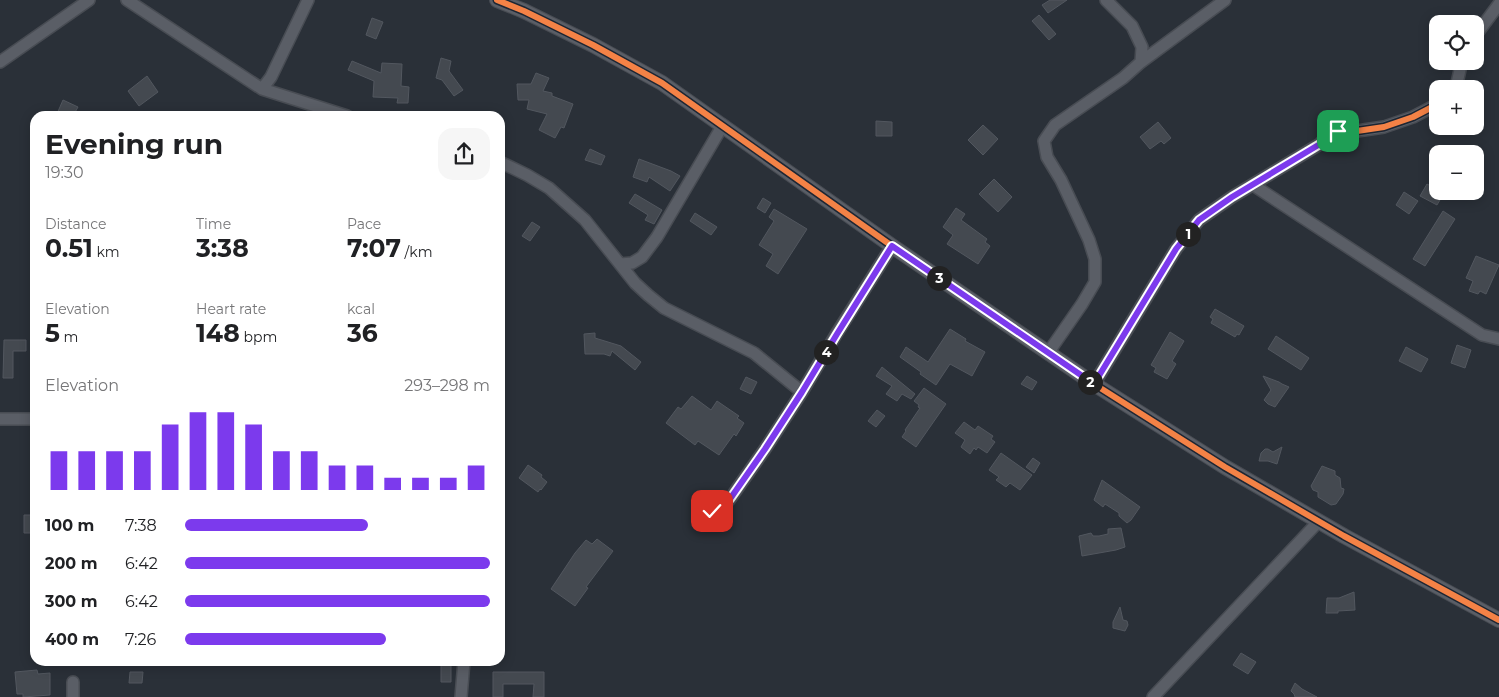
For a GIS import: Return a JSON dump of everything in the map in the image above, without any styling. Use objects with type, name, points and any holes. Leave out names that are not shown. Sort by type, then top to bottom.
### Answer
[{"type":"street","points":[[0,62],[89,0]]},
{"type":"street","points":[[127,0],[262,89],[331,111]]},
{"type":"street","points":[[262,89],[271,77],[308,0]]},
{"type":"street","points":[[497,0],[524,11],[614,55],[662,83],[892,246],[1094,384],[1225,467],[1344,536],[1499,620]]},
{"type":"street","points":[[1106,0],[1132,26],[1142,47],[1141,62]]},
{"type":"street","points":[[1048,353],[1095,282],[1095,260],[1089,240],[1061,180],[1047,157],[1044,141],[1055,125],[1123,78],[1141,62],[1225,0]]},
{"type":"street","points":[[1484,24],[1499,4]]},
{"type":"street","points":[[1094,384],[1176,249],[1199,220],[1338,131],[1384,128],[1429,108]]},
{"type":"street","points":[[621,264],[632,263],[642,257],[657,237],[723,125]]},
{"type":"street","points":[[505,164],[527,174],[549,188],[585,220],[648,296],[664,308],[754,353],[802,392]]},
{"type":"street","points":[[1253,185],[1482,335],[1499,339]]},
{"type":"street","points":[[712,511],[722,507],[730,499],[765,449],[892,246]]},
{"type":"street","points":[[0,419],[30,419]]},
{"type":"street","points":[[1153,697],[1319,521]]},
{"type":"street","points":[[461,697],[464,666]]},
{"type":"street","points":[[72,697],[73,682]]},
{"type":"building","points":[[1050,0],[1067,0],[1048,13],[1042,5]]},
{"type":"building","points":[[1039,15],[1056,34],[1049,40],[1032,21]]},
{"type":"building","points":[[372,18],[383,22],[376,39],[366,35]]},
{"type":"building","points":[[441,58],[451,61],[449,71],[463,90],[454,96],[442,80],[436,78]]},
{"type":"building","points":[[352,61],[381,73],[382,63],[402,64],[401,86],[409,87],[408,103],[397,103],[398,98],[373,97],[374,81],[348,70]]},
{"type":"building","points":[[536,73],[549,78],[543,91],[552,93],[552,96],[573,104],[564,128],[561,127],[555,138],[539,130],[547,114],[527,109],[529,100],[518,100],[517,84],[531,84]]},
{"type":"building","points":[[147,76],[158,92],[139,106],[128,91]]},
{"type":"building","points":[[63,100],[78,107],[76,111],[58,111]]},
{"type":"building","points":[[876,121],[892,122],[892,136],[876,136]]},
{"type":"building","points":[[1158,122],[1171,138],[1164,144],[1161,141],[1150,149],[1140,137]]},
{"type":"building","points":[[983,125],[998,139],[983,155],[968,140]]},
{"type":"building","points":[[590,149],[605,156],[601,165],[585,160]]},
{"type":"building","points":[[639,159],[680,176],[670,191],[649,177],[647,182],[633,177]]},
{"type":"building","points":[[994,179],[1012,197],[998,212],[979,194]]},
{"type":"building","points":[[1427,184],[1429,185],[1429,200],[1440,200],[1437,205],[1420,196]]},
{"type":"building","points":[[1404,192],[1418,201],[1409,214],[1396,205]]},
{"type":"building","points":[[635,194],[662,210],[654,224],[645,220],[648,215],[629,203]]},
{"type":"building","points":[[763,198],[771,203],[765,213],[757,208]]},
{"type":"building","points":[[956,208],[965,214],[961,220],[987,239],[985,242],[990,246],[978,264],[947,244],[953,235],[943,227]]},
{"type":"building","points":[[774,209],[807,229],[778,274],[766,266],[773,254],[759,245],[774,221],[769,217]]},
{"type":"building","points":[[1443,211],[1455,219],[1425,266],[1413,259]]},
{"type":"building","points":[[695,213],[717,227],[711,235],[690,221]]},
{"type":"building","points":[[532,222],[540,227],[530,241],[522,236]]},
{"type":"building","points":[[1476,256],[1499,265],[1486,294],[1480,291],[1478,294],[1469,291],[1473,281],[1466,278]]},
{"type":"building","points":[[1215,309],[1244,326],[1239,335],[1237,334],[1235,337],[1211,323],[1213,319],[1210,317]]},
{"type":"building","points":[[950,329],[966,339],[965,341],[985,352],[972,376],[950,364],[936,385],[900,357],[906,347],[928,362]]},
{"type":"building","points":[[1170,332],[1184,341],[1172,361],[1176,364],[1167,379],[1154,372],[1156,368],[1151,365]]},
{"type":"building","points":[[595,333],[595,338],[621,346],[641,362],[635,370],[612,351],[610,356],[604,354],[585,354],[584,334]]},
{"type":"building","points":[[1276,336],[1309,358],[1301,370],[1268,349]]},
{"type":"building","points":[[4,340],[26,340],[26,351],[13,351],[13,378],[3,378]]},
{"type":"building","points":[[1457,345],[1471,350],[1465,368],[1451,363]]},
{"type":"building","points":[[1406,347],[1428,359],[1421,372],[1399,361]]},
{"type":"building","points":[[882,367],[915,394],[911,399],[902,394],[897,401],[886,394],[892,386],[876,376]]},
{"type":"building","points":[[1027,376],[1037,382],[1032,390],[1021,384]]},
{"type":"building","points":[[1263,376],[1289,387],[1275,407],[1264,400],[1271,390]]},
{"type":"building","points":[[746,377],[757,382],[751,394],[740,389]]},
{"type":"building","points":[[924,388],[946,404],[916,447],[902,437],[920,408],[914,401]]},
{"type":"building","points":[[692,396],[711,410],[717,401],[739,416],[737,418],[744,423],[736,436],[734,434],[719,455],[698,441],[695,445],[666,423],[678,407],[681,409]]},
{"type":"building","points":[[877,410],[885,416],[876,427],[868,421]]},
{"type":"building","points":[[964,422],[975,430],[978,426],[993,436],[991,439],[995,442],[987,453],[978,447],[976,450],[974,448],[970,454],[961,447],[965,440],[955,433]]},
{"type":"building","points":[[1282,447],[1277,464],[1259,461],[1261,453],[1265,449],[1273,452]]},
{"type":"building","points":[[1001,453],[1032,475],[1020,490],[1010,483],[1006,487],[996,480],[999,477],[989,470]]},
{"type":"building","points":[[1033,458],[1040,463],[1034,473],[1026,467]]},
{"type":"building","points":[[528,465],[542,475],[541,477],[547,482],[538,492],[519,478]]},
{"type":"building","points":[[1322,466],[1335,471],[1335,475],[1340,478],[1341,488],[1344,489],[1336,504],[1331,505],[1318,497],[1318,492],[1313,490],[1311,486]]},
{"type":"building","points":[[1102,480],[1140,507],[1127,523],[1119,516],[1119,513],[1105,504],[1103,507],[1094,500]]},
{"type":"building","points":[[24,515],[30,515],[30,533],[24,533]]},
{"type":"building","points":[[1121,528],[1125,547],[1082,556],[1079,536],[1091,533],[1093,536],[1099,536],[1108,534],[1108,529]]},
{"type":"building","points":[[597,539],[613,551],[586,587],[588,588],[575,606],[551,589],[586,540],[592,544]]},
{"type":"building","points":[[1354,592],[1355,610],[1326,613],[1327,598],[1339,598]]},
{"type":"building","points":[[1120,607],[1123,620],[1127,621],[1128,625],[1125,631],[1113,628],[1113,622]]},
{"type":"building","points":[[1241,653],[1256,662],[1248,674],[1233,665]]},
{"type":"building","points":[[441,666],[451,666],[451,682],[441,682]]},
{"type":"building","points":[[37,670],[38,674],[50,673],[50,695],[23,697],[23,694],[17,694],[15,672]]},
{"type":"building","points":[[130,672],[143,672],[142,683],[129,683]]},
{"type":"building","points":[[493,672],[544,672],[544,697],[533,697],[534,684],[503,684],[503,697],[493,697]]},
{"type":"building","points":[[1295,683],[1317,697],[1295,697],[1291,691]]},
{"type":"cycle path","points":[[497,0],[593,45],[662,83],[892,246],[1094,384],[1225,467],[1344,536],[1499,620]]},
{"type":"cycle path","points":[[1094,384],[1176,249],[1199,220],[1232,197],[1320,144],[1325,138],[1338,131],[1357,131],[1384,127],[1413,117],[1429,109]]},
{"type":"route","points":[[712,511],[722,507],[730,499],[765,449],[892,246],[1094,384],[1176,249],[1199,220],[1232,197],[1320,144],[1325,138],[1338,131]]}]
